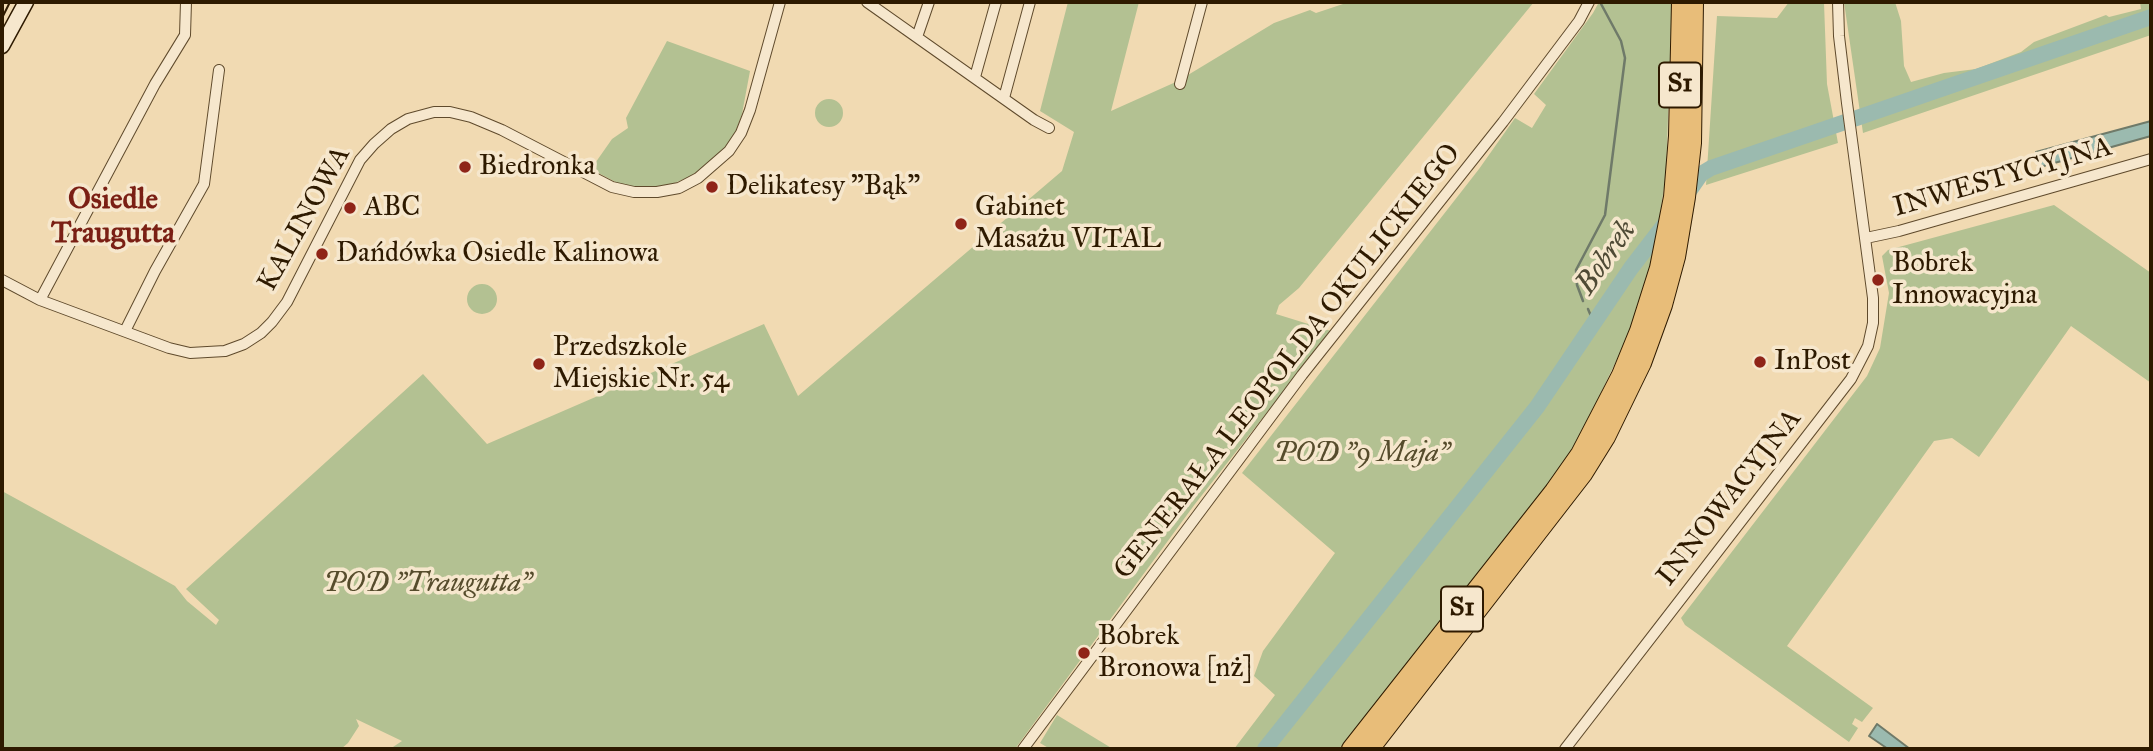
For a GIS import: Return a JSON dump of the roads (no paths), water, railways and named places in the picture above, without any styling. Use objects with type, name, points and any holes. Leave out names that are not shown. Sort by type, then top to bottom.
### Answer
[{"type":"highway","name":"S1","points":[[1351,749],[1554,491],[1580,454],[1621,375],[1639,331],[1659,268],[1673,197],[1681,2]]},
{"type":"highway","name":"S1","points":[[1370,749],[1589,465],[1612,427],[1643,363],[1676,257],[1692,143],[1694,2]]},
{"type":"main road","points":[[2,46],[26,2]]},
{"type":"street","points":[[40,300],[155,84],[185,35],[186,2]]},
{"type":"street","name":"KALINOWA","points":[[2,280],[40,300],[180,351],[204,354],[225,351],[261,333],[287,302],[360,160],[391,129],[418,116],[450,112],[486,122],[612,187],[634,192],[679,188],[715,166],[741,133],[780,2]]},
{"type":"street","points":[[870,2],[1049,128]]},
{"type":"street","points":[[917,37],[929,2]]},
{"type":"street","points":[[975,77],[996,2]]},
{"type":"street","points":[[1004,98],[1030,2]]},
{"type":"street","points":[[1180,84],[1202,2]]},
{"type":"street","name":"GENERAŁA LEOPOLDA OKULICKIEGO","points":[[1023,749],[1302,375],[1503,122],[1579,21],[1589,2]]},
{"type":"street","name":"INNOWACYJNA","points":[[1565,749],[1858,368],[1868,346],[1873,323],[1874,298],[1847,103],[1838,2]]},
{"type":"street","points":[[125,331],[204,184],[219,70]]},
{"type":"street","name":"INWESTYCYJNA","points":[[1866,238],[1880,237],[2151,159]]},
{"type":"water","points":[[2151,121],[2151,136],[2040,167],[2036,152]]},
{"type":"water","points":[[1877,724],[1910,749],[1888,749],[1869,736]]},
{"type":"waterway","points":[[1583,301],[1577,285],[1576,270],[1605,215],[1625,58],[1621,41],[1600,2]]},
{"type":"waterway","name":"Bobrek","points":[[1685,197],[1701,174],[1711,168],[2151,17]]},
{"type":"waterway","name":"Bobrek","points":[[1265,749],[1537,407],[1631,268],[1668,220]]},
{"type":"waterway","points":[[1588,309],[1594,323]]},
{"type":"tram line","points":[[2,18],[10,2]]},
{"type":"place","name":"Biedronka","points":[[465,167]]},
{"type":"place","name":"Delikatesy \"Bąk\"","points":[[712,187]]},
{"type":"place","name":"ABC","points":[[350,208]]},
{"type":"place","name":"Gabinet Masażu VITAL","points":[[961,224]]},
{"type":"place","name":"Dańdówka Osiedle Kalinowa","points":[[322,254]]},
{"type":"place","name":"Bobrek Innowacyjna","points":[[1878,280]]},
{"type":"place","name":"InPost","points":[[1760,362]]},
{"type":"place","name":"Przedszkole Miejskie Nr. 54","points":[[539,364]]},
{"type":"place","name":"Bobrek Bronowa [nż]","points":[[1084,653]]},
{"type":"district","name":"Osiedle Traugutta","points":[[113,218]]},
{"type":"park label","name":"POD \"9 Maja\"","points":[[1362,454]]},
{"type":"park label","name":"POD \"Traugutta\"","points":[[428,584]]}]
